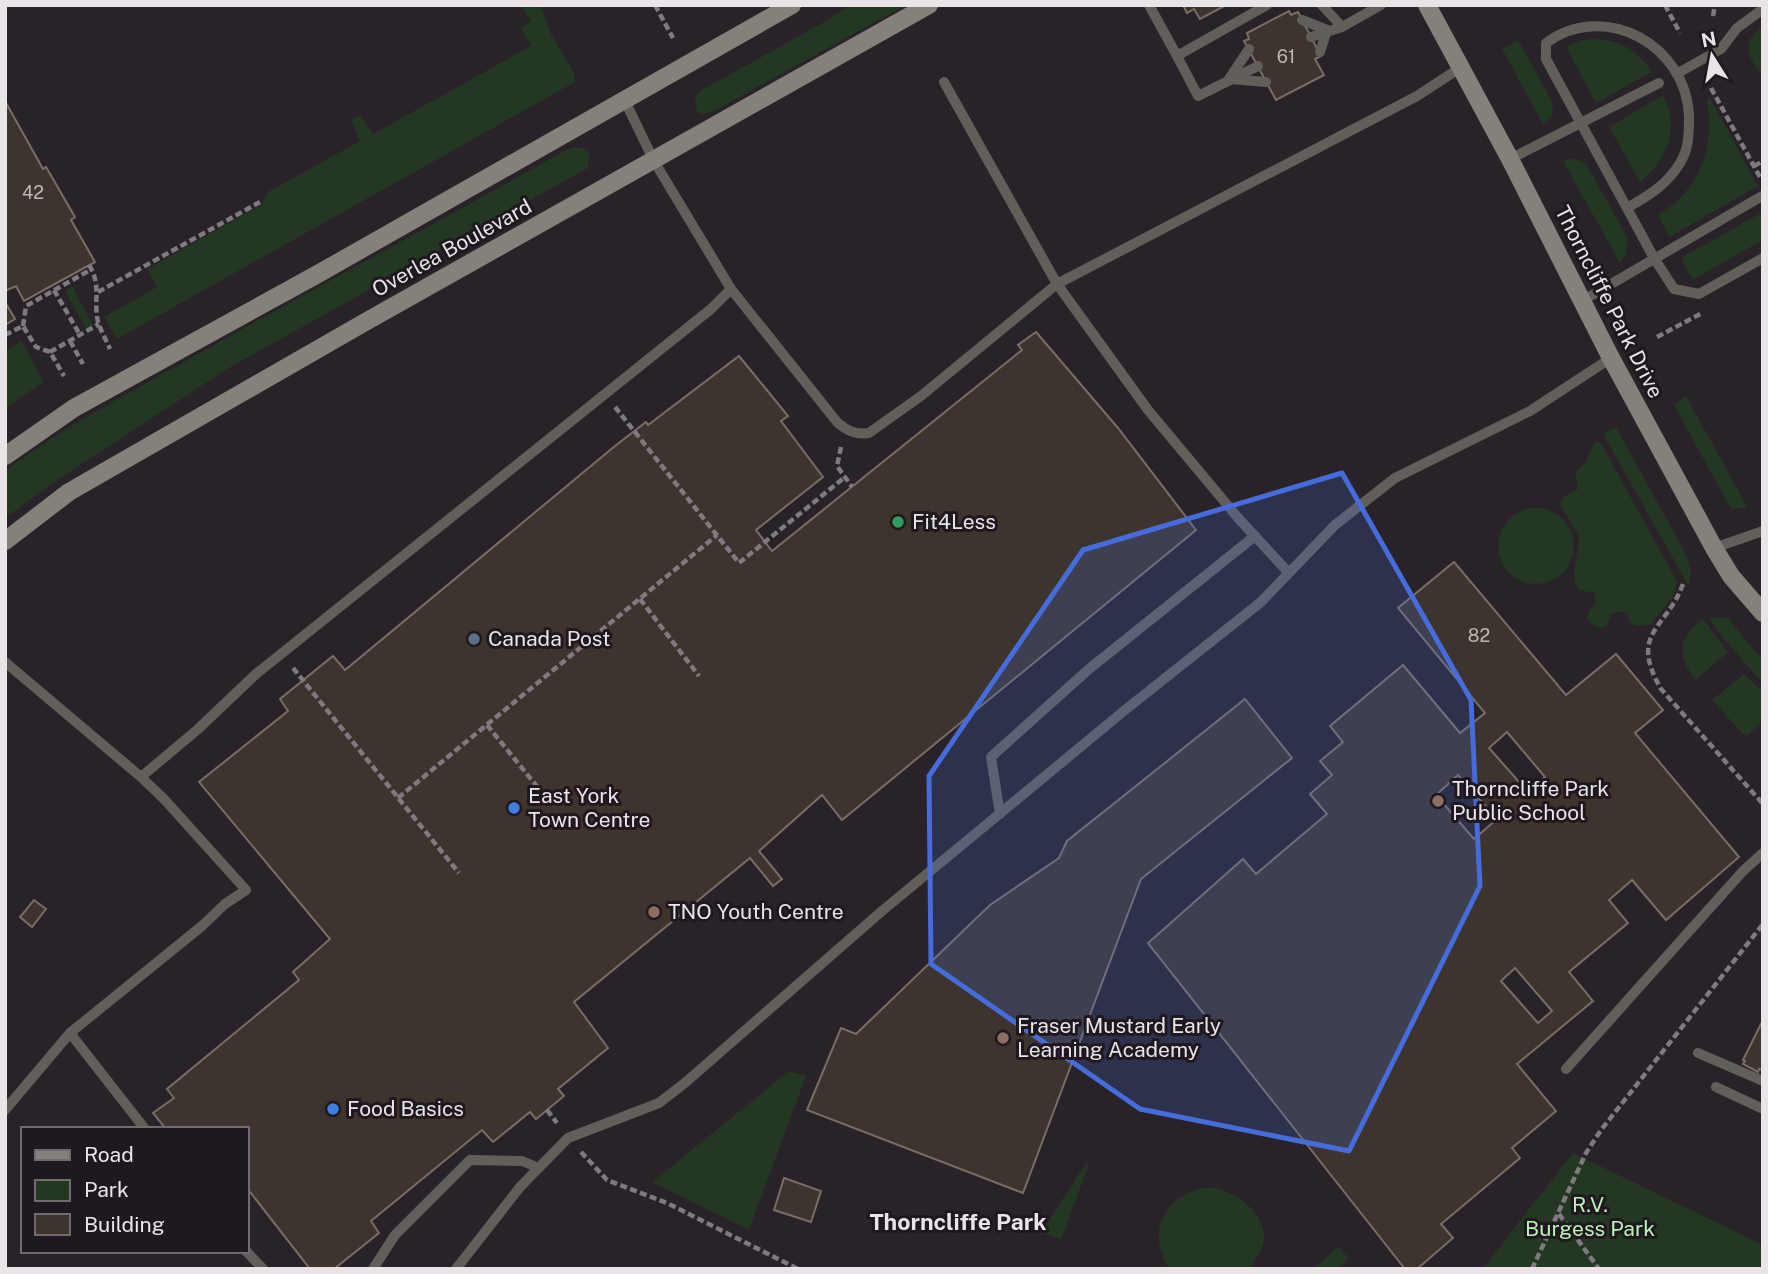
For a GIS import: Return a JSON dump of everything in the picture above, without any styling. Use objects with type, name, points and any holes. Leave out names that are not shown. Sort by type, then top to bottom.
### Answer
[{"type":"main road","name":"Overlea Boulevard","points":[[5,456],[74,408],[316,275],[792,5]]},
{"type":"main road","name":"Overlea Boulevard","points":[[5,541],[69,492],[929,5]]},
{"type":"main road","name":"Thorncliffe Park Drive","points":[[1427,5],[1510,159],[1611,358],[1714,548],[1731,576],[1763,613]]},
{"type":"lane","points":[[1322,5],[1342,27]]},
{"type":"lane","points":[[1311,37],[1342,27],[1381,5]]},
{"type":"lane","points":[[1151,6],[1198,96],[1258,66]]},
{"type":"lane","points":[[1177,57],[1268,6]]},
{"type":"lane","points":[[1678,73],[1721,49],[1737,28],[1763,9]]},
{"type":"lane","points":[[1302,20],[1327,30]]},
{"type":"lane","points":[[1627,208],[1657,191],[1680,163],[1687,147],[1688,101],[1678,73],[1662,52],[1642,35],[1609,23],[1586,23],[1559,32],[1546,43],[1546,59],[1654,258],[1674,289],[1699,294],[1763,258]]},
{"type":"lane","points":[[1320,52],[1327,30]]},
{"type":"lane","points":[[1228,79],[1249,49]]},
{"type":"lane","points":[[624,99],[654,161],[732,289],[837,422],[844,429],[859,434],[869,433],[921,396],[1057,284],[1417,96],[1460,68]]},
{"type":"lane","points":[[1228,79],[1266,82]]},
{"type":"lane","points":[[944,82],[1057,284],[1148,410],[1288,572]]},
{"type":"lane","points":[[1510,159],[1658,83]]},
{"type":"lane","points":[[1582,301],[1762,196]]},
{"type":"lane","points":[[141,777],[197,730],[256,674],[711,309],[732,289]]},
{"type":"lane","points":[[456,1269],[520,1187],[568,1138],[659,1103],[882,911],[1125,710],[1261,602],[1335,525],[1395,478],[1530,411],[1611,358]]},
{"type":"lane","points":[[1714,548],[1763,531]]},
{"type":"lane","points":[[1000,814],[991,757],[1089,669],[1255,536]]},
{"type":"lane","points":[[5,662],[141,777],[246,890],[225,904],[70,1033],[5,1110]]},
{"type":"lane","points":[[1566,1069],[1763,853]]},
{"type":"lane","points":[[70,1033],[143,1127]]},
{"type":"lane","points":[[1698,1053],[1763,1081]]},
{"type":"lane","points":[[1716,1087],[1763,1109]]},
{"type":"lane","points":[[373,1269],[395,1235],[470,1160],[522,1161],[539,1168]]},
{"type":"lane","points":[[248,1253],[263,1269]]},
{"type":"path","points":[[655,5],[673,38]]},
{"type":"path","points":[[1665,5],[1680,33]]},
{"type":"path","points":[[1713,16],[1715,5]]},
{"type":"path","points":[[1711,88],[1763,183]]},
{"type":"path","points":[[1754,166],[1763,161]]},
{"type":"path","points":[[98,292],[260,202]]},
{"type":"path","points":[[64,376],[50,352],[36,346],[23,326],[26,306],[90,267],[98,292],[97,320],[110,349]]},
{"type":"path","points":[[54,290],[80,335]]},
{"type":"path","points":[[50,352],[99,324]]},
{"type":"path","points":[[5,335],[23,326]]},
{"type":"path","points":[[70,341],[83,364]]},
{"type":"path","points":[[604,393],[739,563],[845,477]]},
{"type":"path","points":[[844,429],[837,466],[852,487]]},
{"type":"path","points":[[398,797],[717,535]]},
{"type":"path","points":[[1683,584],[1678,597],[1653,630],[1648,643],[1648,659],[1652,673],[1661,689],[1763,804]]},
{"type":"path","points":[[640,599],[699,676]]},
{"type":"path","points":[[281,654],[459,873]]},
{"type":"path","points":[[486,725],[548,800]]},
{"type":"path","points":[[1532,1269],[1586,1153],[1601,1130],[1763,924]]},
{"type":"path","points":[[547,1110],[568,1138],[607,1180],[667,1203],[798,1269]]},
{"type":"path","points":[[1559,1214],[1599,1269]]},
{"type":"highlighted area","points":[[1342,473],[1471,700],[1480,886],[1349,1151],[1140,1109],[931,964],[929,776],[1083,550]]},
{"type":"green space","points":[[521,5],[541,5],[550,32],[574,73],[575,82],[117,339],[104,317],[157,287],[147,269],[263,204],[268,192],[360,141],[351,120],[360,115],[373,134],[531,46],[521,27],[531,22]]},
{"type":"green space","points":[[850,5],[906,5],[712,112],[697,112],[695,98],[700,91]]},
{"type":"green space","points":[[1763,25],[1763,75],[1748,50],[1751,37]]},
{"type":"green space","points":[[1595,39],[1628,48],[1641,58],[1652,72],[1596,103],[1566,47],[1583,40]]},
{"type":"green space","points":[[1518,40],[1553,103],[1552,116],[1543,124],[1502,49]]},
{"type":"green space","points":[[1663,95],[1671,119],[1668,143],[1658,164],[1640,182],[1609,127]]},
{"type":"green space","points":[[1710,98],[1758,186],[1669,237],[1658,215],[1685,193],[1702,166],[1708,135],[1707,100]]},
{"type":"green space","points":[[575,147],[583,148],[589,153],[588,168],[227,369],[59,479],[5,518],[5,471],[53,438],[250,325]]},
{"type":"green space","points":[[1570,158],[1587,165],[1628,239],[1626,255],[1620,263],[1563,161]]},
{"type":"green space","points":[[1763,212],[1763,240],[1692,280],[1681,258]]},
{"type":"green space","points":[[72,286],[93,325],[86,329],[65,291]]},
{"type":"green space","points":[[22,341],[43,382],[5,409],[5,351]]},
{"type":"green space","points":[[1686,396],[1748,508],[1731,509],[1674,405]]},
{"type":"green space","points":[[1616,427],[1687,556],[1691,571],[1689,587],[1603,434]]},
{"type":"green space","points":[[1595,442],[1601,443],[1677,581],[1673,597],[1651,624],[1631,624],[1627,613],[1619,611],[1611,614],[1608,624],[1602,628],[1596,627],[1587,619],[1596,602],[1595,593],[1579,590],[1576,584],[1574,571],[1578,536],[1560,502],[1578,489],[1575,472],[1586,462]]},
{"type":"green space","points":[[1536,508],[1550,511],[1563,519],[1571,532],[1574,546],[1571,560],[1563,573],[1550,581],[1536,584],[1522,581],[1509,573],[1501,560],[1498,546],[1501,532],[1509,519],[1522,511]]},
{"type":"green space","points":[[1727,617],[1763,661],[1763,683],[1722,637],[1709,618]]},
{"type":"green space","points":[[1703,619],[1728,652],[1696,680],[1685,663],[1683,648],[1689,633]]},
{"type":"green space","points":[[1744,674],[1763,692],[1763,721],[1747,736],[1712,700]]},
{"type":"green space","points":[[789,1071],[806,1076],[749,1230],[652,1182]]},
{"type":"green space","name":"R.V. Burgess Park","points":[[1573,1153],[1763,1245],[1763,1269],[1482,1269]]},
{"type":"green space","points":[[1086,1163],[1089,1164],[1061,1240],[1041,1232]]},
{"type":"green space","points":[[1212,1187],[1239,1199],[1260,1220],[1264,1239],[1256,1259],[1248,1269],[1169,1269],[1159,1239],[1164,1214],[1183,1196]]},
{"type":"green space","points":[[1338,1247],[1349,1258],[1338,1269],[1313,1269]]},
{"type":"building","points":[[1183,5],[1226,5],[1200,19],[1194,9],[1187,13]]},
{"type":"building","points":[[1289,11],[1291,15],[1298,12],[1321,56],[1315,59],[1324,75],[1276,100],[1244,41],[1249,39],[1247,33]]},
{"type":"building","points":[[5,101],[43,169],[46,167],[75,217],[71,220],[95,262],[24,301],[16,286],[5,291]]},
{"type":"building","points":[[5,302],[15,319],[5,325]]},
{"type":"building","name":"East York Town Centre","points":[[1036,332],[1118,428],[1196,530],[842,820],[822,795],[759,851],[782,879],[773,886],[750,858],[574,1002],[608,1048],[558,1089],[564,1096],[536,1119],[530,1112],[493,1142],[482,1130],[371,1221],[379,1233],[334,1269],[310,1269],[248,1189],[248,1127],[164,1127],[153,1113],[174,1098],[167,1089],[299,980],[293,972],[330,939],[199,782],[288,711],[280,699],[333,656],[345,670],[615,446],[646,422],[648,425],[739,356],[788,416],[781,421],[823,477],[756,530],[772,551],[1022,350],[1018,345]]},
{"type":"building","points":[[1454,562],[1566,695],[1616,654],[1663,710],[1635,733],[1739,857],[1666,920],[1632,880],[1609,900],[1628,923],[1569,972],[1593,1001],[1517,1064],[1556,1111],[1512,1148],[1520,1158],[1441,1224],[1453,1238],[1417,1269],[1405,1269],[1148,943],[1243,859],[1256,874],[1327,814],[1310,794],[1332,775],[1320,761],[1343,742],[1330,726],[1403,665],[1460,733],[1485,713],[1398,608]],"holes":[[[1507,732],[1545,777],[1528,792],[1489,748]],[[1458,775],[1497,819],[1474,839],[1436,795]],[[1515,968],[1552,1011],[1538,1023],[1501,981]]]},
{"type":"building","points":[[1245,699],[1292,758],[1141,879],[1023,1193],[807,1110],[841,1028],[856,1034],[990,905],[1059,858],[1067,841]]},
{"type":"building","points":[[34,900],[46,909],[32,927],[20,917]]},
{"type":"building","points":[[1763,1020],[1763,1070],[1759,1069],[1758,1072],[1743,1064],[1743,1060]]},
{"type":"building","points":[[784,1178],[821,1191],[811,1222],[774,1210]]},
{"type":"place","name":"Fit4Less","points":[[898,522]]},
{"type":"place","name":"Canada Post","points":[[474,639]]},
{"type":"place","name":"Thorncliffe Park Public School","points":[[1438,801]]},
{"type":"place","name":"East York Town Centre","points":[[514,808]]},
{"type":"place","name":"TNO Youth Centre","points":[[654,912]]},
{"type":"place","name":"Fraser Mustard Early Learning Academy","points":[[1003,1038]]},
{"type":"place","name":"Food Basics","points":[[333,1109]]},
{"type":"district","name":"Thorncliffe Park","points":[[958,1222]]}]
